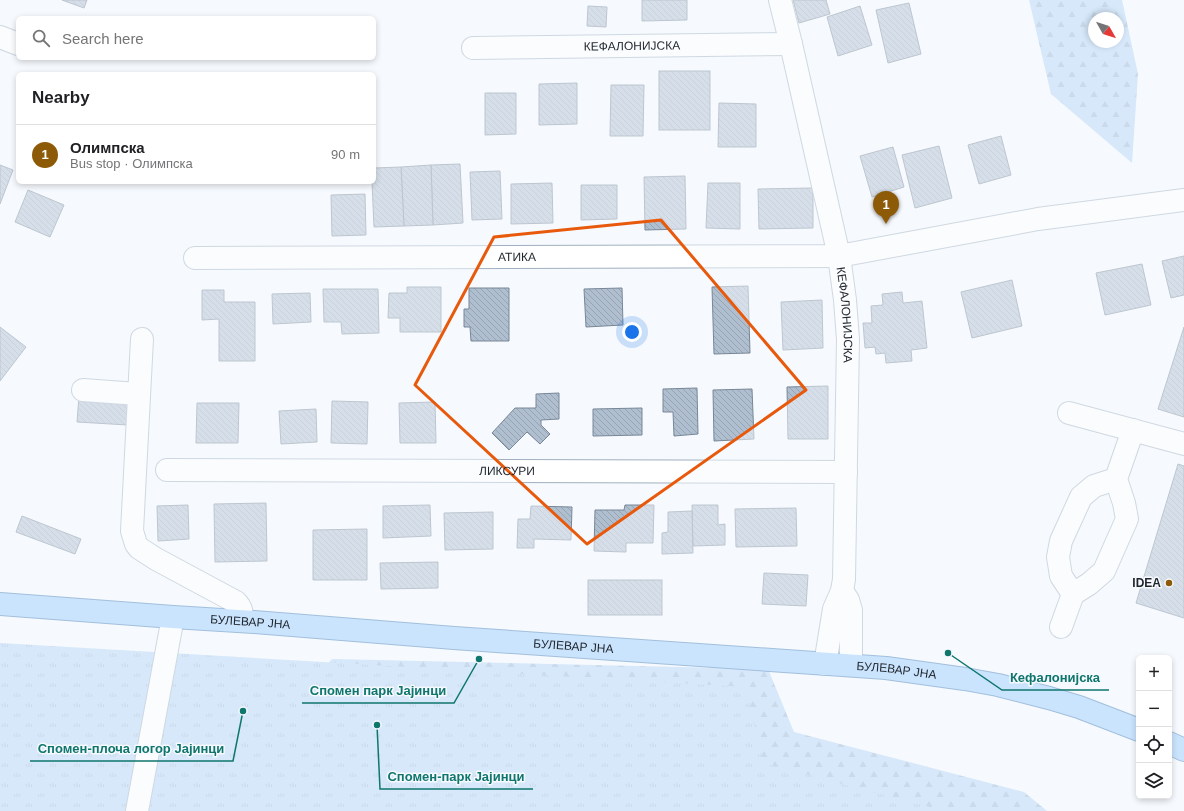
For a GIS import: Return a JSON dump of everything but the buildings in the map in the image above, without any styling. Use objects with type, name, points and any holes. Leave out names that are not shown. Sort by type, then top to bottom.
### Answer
[{"type":"main road","name":"БУЛЕВАР ЈНА","points":[[0,604],[852,666],[926,673],[998,685],[1048,698],[1079,707],[1136,729]]},
{"type":"main road","points":[[1172,744],[1184,750]]},
{"type":"street","name":"КЕФАЛОНИЈСКА","points":[[780,0],[839,256],[845,300],[848,339],[844,580],[842,591],[834,609],[825,664]]},
{"type":"street","points":[[0,37],[16,43]]},
{"type":"street","name":"КЕФАЛОНИЈСКА","points":[[473,48],[791,44]]},
{"type":"street","name":"АТИКА","points":[[195,258],[839,256],[1038,219],[1184,200]]},
{"type":"street","points":[[142,339],[132,531],[136,544],[139,548],[156,559],[236,602],[240,605],[242,611],[242,621]]},
{"type":"street","points":[[83,390],[138,394]]},
{"type":"street","points":[[1069,413],[1184,444]]},
{"type":"street","points":[[1061,627],[1073,594],[1089,584],[1104,571],[1127,518],[1116,479],[1133,430]]},
{"type":"street","name":"ЛИКСУРИ","points":[[167,470],[846,472]]},
{"type":"street","points":[[1073,594],[1061,576],[1058,557],[1061,541],[1081,497],[1094,486],[1116,479]]},
{"type":"street","points":[[842,591],[848,600],[851,610],[852,666]]},
{"type":"street","points":[[137,811],[173,617]]},
{"type":"highlighted area","points":[[661,220],[806,390],[587,544],[415,385],[494,237]]},
{"type":"green space","points":[[1029,0],[1122,0],[1138,74],[1132,163],[1051,94]]},
{"type":"green space","points":[[0,643],[746,687],[763,763],[945,811],[0,811]]},
{"type":"green space","points":[[332,659],[768,669],[794,732],[1024,792],[1047,811],[247,811],[221,781]]},
{"type":"place","name":"Олимпска","points":[[886,224]]},
{"type":"place","name":"IDEA","points":[[1169,583]]},
{"type":"place","name":"Кефалонијска","points":[[948,653]]},
{"type":"place","name":"Спомен парк Јајинци","points":[[479,659]]},
{"type":"place","name":"Спомен-плоча логор Јајинци","points":[[243,711]]},
{"type":"place","name":"Спомен-парк Јајинци","points":[[377,725]]}]
